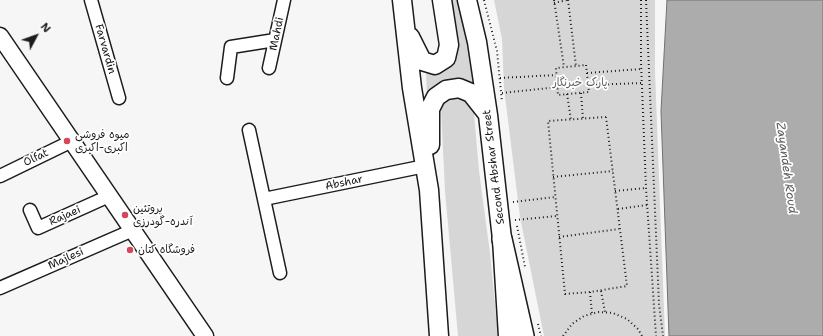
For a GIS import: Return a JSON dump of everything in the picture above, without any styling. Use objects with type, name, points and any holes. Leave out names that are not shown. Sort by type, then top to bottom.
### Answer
[{"type":"highway","points":[[502,238],[524,336]]},
{"type":"main road","points":[[402,0],[412,88],[429,190]]},
{"type":"main road","points":[[405,28],[422,61],[435,65],[446,58],[449,45],[442,0]]},
{"type":"main road","name":"Second Abshar Street","points":[[467,0],[476,42],[496,112],[508,336]]},
{"type":"main road","points":[[0,36],[205,336]]},
{"type":"main road","points":[[439,336],[429,190],[430,110],[436,97],[446,90],[459,88],[471,93],[496,112]]},
{"type":"street","name":"Farvardin","points":[[91,0],[119,98]]},
{"type":"street","name":"Mahdi","points":[[269,68],[284,0]]},
{"type":"street","points":[[227,78],[232,47],[275,40]]},
{"type":"street","points":[[249,130],[280,273]]},
{"type":"street","name":"Olfat","points":[[0,176],[72,141]]},
{"type":"street","name":"Abshar","points":[[264,200],[425,166]]},
{"type":"street","name":"Rajaei","points":[[30,210],[38,228],[109,196]]},
{"type":"street","name":"Majlesi","points":[[0,288],[133,230]]},
{"type":"path","points":[[484,0],[497,51],[502,93],[496,112]]},
{"type":"path","points":[[564,67],[554,1],[567,0],[576,66]]},
{"type":"path","points":[[640,0],[646,188],[656,336]]},
{"type":"path","points":[[646,0],[659,304],[662,336]]},
{"type":"path","points":[[586,65],[589,92],[558,95],[556,68],[576,66],[586,65]]},
{"type":"path","points":[[587,73],[642,69]]},
{"type":"path","points":[[500,78],[556,75]]},
{"type":"path","points":[[588,85],[642,82]]},
{"type":"path","points":[[502,93],[558,87]]},
{"type":"path","points":[[581,93],[583,119]]},
{"type":"path","points":[[567,94],[571,120]]},
{"type":"path","points":[[606,117],[627,286],[601,291],[565,294],[548,122],[583,119],[606,117]]},
{"type":"path","points":[[553,177],[613,171]]},
{"type":"path","points":[[615,191],[646,188]]},
{"type":"path","points":[[514,208],[513,202],[555,197]]},
{"type":"path","points":[[618,210],[647,205]]},
{"type":"path","points":[[515,214],[526,270]]},
{"type":"path","points":[[515,220],[557,216]]},
{"type":"path","points":[[559,237],[620,229]]},
{"type":"path","points":[[601,291],[604,312]]},
{"type":"path","points":[[590,292],[592,314]]},
{"type":"path","points":[[563,336],[572,324],[584,316],[604,312],[613,313],[627,319],[638,328],[642,336]]},
{"type":"path","points":[[538,321],[541,336]]},
{"type":"green space","points":[[446,0],[462,0],[477,88],[427,99],[426,70],[435,73],[446,69],[453,61]]},
{"type":"green space","name":"پارک خبرنگار","points":[[494,0],[655,0],[655,71],[665,336],[544,336],[520,217],[504,88],[502,39]]},
{"type":"green space","points":[[450,97],[463,97],[470,102],[474,113],[479,171],[490,253],[498,336],[458,336],[445,191],[441,108],[445,101]]},
{"type":"water","name":"Zayandeh Roud","points":[[667,0],[823,0],[823,336],[669,336],[661,111]]},
{"type":"place","name":"میوه فروشی اکبری-اکبری","points":[[67,141]]},
{"type":"place","name":"پروتئین آندره-گودرزی","points":[[125,215]]},
{"type":"place","name":"فروشگاه کتان","points":[[130,250]]}]
